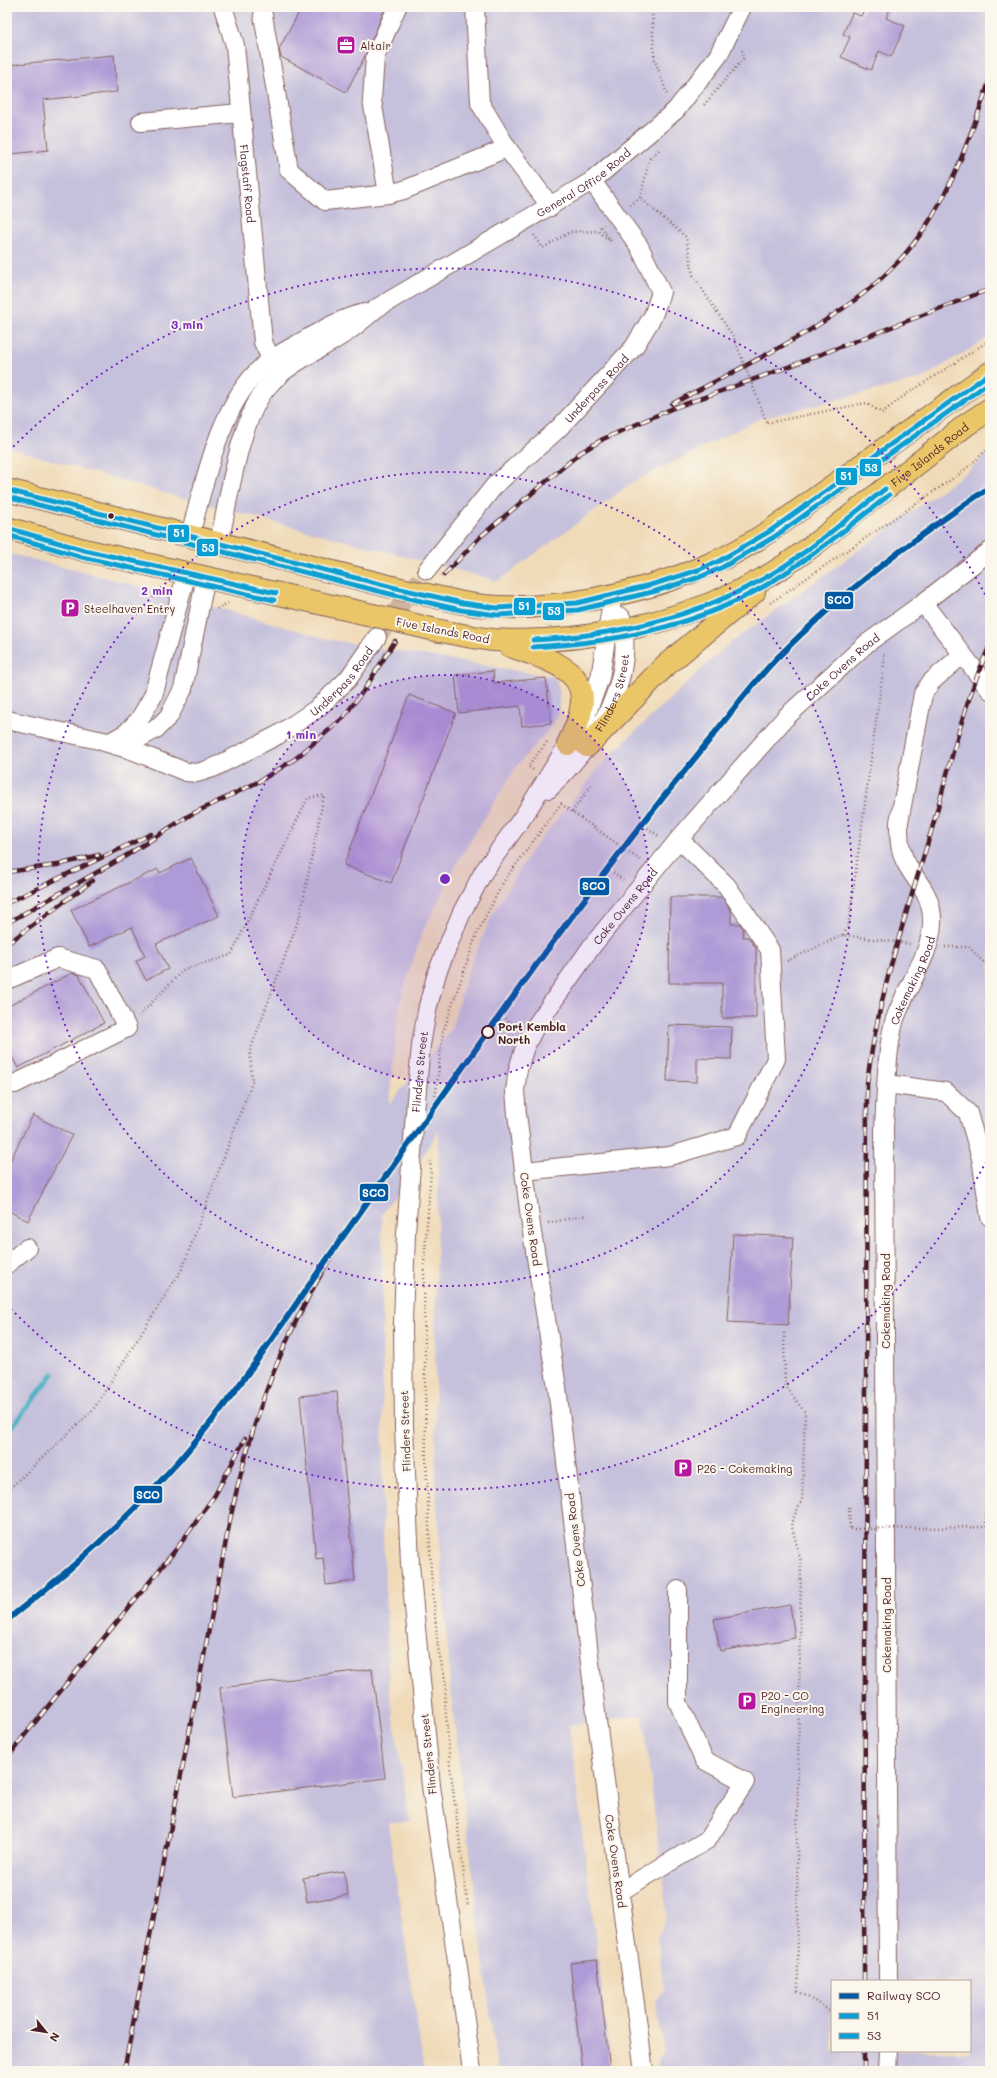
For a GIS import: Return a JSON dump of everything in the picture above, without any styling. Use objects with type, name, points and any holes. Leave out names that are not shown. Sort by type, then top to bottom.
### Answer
[{"type":"main road","points":[[7,490],[392,587],[463,603],[497,608],[577,603],[698,570],[742,548],[770,531],[990,373]]},
{"type":"main road","name":"Five Islands Road","points":[[7,528],[84,550],[197,574],[440,631],[493,640],[553,640],[616,631],[680,614],[739,591],[794,559],[966,425],[990,409]]},
{"type":"main road","points":[[568,743],[665,666],[794,559]]},
{"type":"main road","points":[[493,640],[552,661],[565,668],[578,682],[582,693],[583,706],[578,725],[568,743]]},
{"type":"street","name":"Flagstaff Road","points":[[223,7],[235,45],[240,113],[262,334],[264,347],[275,368]]},
{"type":"street","points":[[388,194],[372,100],[375,57],[397,7]]},
{"type":"street","points":[[475,7],[480,103],[506,148],[551,206]]},
{"type":"street","name":"General Office Road","points":[[275,368],[311,336],[345,319],[377,308],[592,181],[676,110],[718,56],[742,7]]},
{"type":"street","points":[[263,15],[289,170],[324,201],[388,194],[404,190],[506,148]]},
{"type":"street","points":[[141,122],[240,113]]},
{"type":"street","name":"Underpass Road","points":[[427,570],[495,485],[558,429],[634,347],[653,316],[661,292],[639,246],[592,181]]},
{"type":"street","points":[[190,536],[211,456],[228,415],[248,382],[262,367],[275,368],[248,424],[237,463],[220,543]]},
{"type":"street","name":"Coke Ovens Road","points":[[644,2071],[621,1891],[596,1721],[556,1387],[524,1171],[515,1091],[518,1069],[525,1047],[546,1009],[592,946],[679,839],[786,717],[866,644],[923,603],[990,551]]},
{"type":"street","points":[[104,742],[112,741],[126,733],[139,720],[149,704],[197,574]]},
{"type":"street","name":"Underpass Road","points":[[7,720],[118,744],[142,737],[160,726],[172,711],[183,689],[186,677],[197,574]]},
{"type":"street","name":"Flinders Street","points":[[472,2071],[431,1786],[410,1564],[402,1370],[406,1232],[421,1045],[428,1006],[437,973],[462,912],[484,871],[524,814],[586,716],[596,693],[602,668],[616,631],[613,594]]},
{"type":"street","points":[[923,603],[990,689]]},
{"type":"street","name":"Underpass Road","points":[[104,742],[186,772],[197,772],[213,768],[278,735],[318,708],[348,679],[377,637]]},
{"type":"street","name":"Cokemaking Road","points":[[888,1980],[884,1128],[894,1023],[927,946],[932,926],[932,914],[926,892],[905,860],[901,850],[899,841],[899,822],[923,694],[931,682],[962,655]]},
{"type":"street","points":[[524,1171],[670,1156],[737,1136],[776,1059],[770,950],[727,886],[679,839]]},
{"type":"street","points":[[7,980],[58,958],[97,969],[127,1028],[15,1084],[7,1082]]},
{"type":"street","points":[[887,1084],[946,1092],[968,1113],[981,1158],[990,1217]]},
{"type":"street","points":[[7,1264],[27,1248]]},
{"type":"street","points":[[621,1891],[707,1840],[745,1782],[704,1760],[678,1702],[678,1590]]},
{"type":"street","points":[[887,2071],[888,2052]]},
{"type":"path","points":[[652,7],[654,57],[668,99],[676,110]]},
{"type":"path","points":[[699,110],[743,59],[742,48]]},
{"type":"path","points":[[524,222],[543,248],[570,232],[598,232],[611,241],[602,227],[640,198],[650,158],[661,147]]},
{"type":"path","points":[[640,198],[686,237],[693,275],[734,338],[767,423],[866,403],[882,413],[901,398],[990,340]]},
{"type":"path","points":[[768,605],[962,473],[990,447]]},
{"type":"path","points":[[843,935],[848,926],[885,656],[866,644]]},
{"type":"path","points":[[538,764],[533,770],[528,766],[568,743]]},
{"type":"path","points":[[572,812],[593,783]]},
{"type":"path","points":[[7,1491],[92,1410],[182,1269],[252,1082],[250,1051],[300,916],[324,795],[308,798],[230,955],[184,969],[127,1028]]},
{"type":"path","points":[[435,1103],[443,1032],[467,957],[490,906],[522,855],[565,798]]},
{"type":"path","points":[[561,804],[640,860]]},
{"type":"path","points":[[644,826],[658,836]]},
{"type":"path","points":[[610,870],[625,881]]},
{"type":"path","points":[[771,969],[843,935],[927,946],[969,947],[990,969]]},
{"type":"path","points":[[505,1018],[519,1028]]},
{"type":"path","points":[[430,1157],[431,1170],[424,1267],[423,1354],[428,1517],[438,1648],[446,1684],[445,1702],[450,1766],[469,1914]]},
{"type":"path","points":[[784,1333],[785,1385],[805,1413],[802,1500],[791,1523],[801,1562],[797,1840],[798,1991],[831,2011]]},
{"type":"path","points":[[849,1507],[850,1529],[986,1528],[986,1500],[990,1500]]},
{"type":"shaded area","points":[[7,7],[990,7],[990,337],[921,379],[759,419],[633,482],[498,581],[168,494],[7,447]]},
{"type":"shaded area","points":[[990,451],[990,2071],[658,2071],[657,2059],[664,2053],[656,2000],[664,1991],[657,1936],[667,1916],[643,1715],[569,1725],[612,2071],[497,2071],[451,1697],[436,1491],[435,1337],[439,1131],[382,1215],[383,1531],[389,1687],[410,1821],[388,1823],[424,2071],[7,2071],[7,553],[151,589],[331,640],[555,677],[559,691],[559,713],[554,723],[516,767],[459,859],[421,935],[399,1005],[389,1104],[451,1030],[467,974],[492,915],[531,851],[609,756],[725,647],[968,471]]},
{"type":"building","name":"Altair","points":[[302,7],[386,7],[364,58],[346,92],[281,57],[279,49]]},
{"type":"building","points":[[866,7],[891,7],[886,18],[905,26],[891,57],[879,51],[871,70],[841,57],[850,37],[843,34],[852,13],[861,16]]},
{"type":"building","points":[[114,55],[117,92],[43,100],[48,150],[11,154],[7,111],[7,65]]},
{"type":"building","points":[[493,671],[494,683],[546,678],[551,723],[522,726],[520,706],[459,713],[455,675]]},
{"type":"building","points":[[409,695],[456,713],[391,883],[344,865]]},
{"type":"building","points":[[191,858],[219,916],[156,944],[168,969],[146,980],[136,961],[145,956],[132,927],[89,947],[71,910],[158,869],[160,873]]},
{"type":"building","points":[[670,897],[722,897],[731,911],[731,924],[740,924],[743,928],[743,937],[748,937],[756,948],[756,1018],[722,1018],[722,983],[669,983]]},
{"type":"building","points":[[72,973],[79,975],[104,1023],[18,1068],[7,1048],[7,1007]]},
{"type":"building","points":[[669,1025],[732,1027],[731,1059],[697,1058],[697,1082],[667,1081]]},
{"type":"building","points":[[33,1115],[72,1135],[28,1221],[7,1210],[7,1167]]},
{"type":"building","points":[[733,1234],[793,1237],[788,1325],[728,1322]]},
{"type":"building","points":[[337,1392],[355,1581],[326,1585],[323,1558],[316,1559],[300,1396]]},
{"type":"building","points":[[790,1605],[795,1638],[720,1651],[714,1619]]},
{"type":"building","points":[[372,1669],[385,1778],[233,1797],[220,1688]]},
{"type":"building","points":[[344,1871],[348,1895],[307,1902],[303,1878]]},
{"type":"building","points":[[597,1960],[610,2071],[582,2071],[570,1963]]},
{"type":"waterway","points":[[7,1433],[53,1374]]},
{"type":"tunnel","points":[[377,637],[427,570]]},
{"type":"railway","points":[[672,404],[757,360],[815,327],[868,290],[890,270],[909,250],[939,205],[962,156],[990,79]]},
{"type":"railway","points":[[444,575],[480,537],[580,453],[603,439],[671,409],[788,367],[990,289]]},
{"type":"railway","points":[[7,923],[124,857],[190,815],[258,782],[295,759],[342,719],[364,690],[395,641]]},
{"type":"railway","points":[[864,1980],[867,1084],[878,1020],[893,957],[931,832],[964,714],[980,667],[990,645]]},
{"type":"railway","points":[[7,903],[151,834]]},
{"type":"railway","points":[[7,872],[57,865],[99,855]]},
{"type":"railway","points":[[7,944],[92,881]]},
{"type":"railway","points":[[124,2071],[230,1520],[239,1481],[260,1408],[273,1373],[304,1305],[343,1238]]},
{"type":"railway","points":[[7,1759],[23,1737],[178,1547],[215,1495],[245,1439]]},
{"type":"railway","points":[[864,2052],[864,2071]]},
{"type":"rail line","name":"SCO","points":[[7,1620],[84,1557],[132,1511],[178,1462],[219,1412],[474,1051],[559,934],[646,819],[766,670],[801,634],[879,567],[990,487]]},
{"type":"transit line","name":"51","points":[[7,490],[392,587],[463,603],[497,608],[577,603],[654,584],[698,570],[719,561],[770,531],[990,373]]},
{"type":"transit line","name":"53","points":[[7,497],[390,594],[461,610],[497,615],[578,610],[656,591],[700,577],[723,567],[774,537],[990,382]]},
{"type":"transit line","name":"51","points":[[533,640],[592,634],[651,623],[709,604],[736,593],[763,579],[795,559],[885,489]]},
{"type":"transit line","name":"53","points":[[533,647],[563,645],[624,636],[654,630],[713,611],[741,599],[784,574],[830,541],[889,495]]},
{"type":"transit line","name":"51","points":[[7,528],[84,550],[276,593]]},
{"type":"transit line","name":"53","points":[[7,535],[82,557],[274,600]]},
{"type":"place","name":"Altair","points":[[346,45]]},
{"type":"place","name":"Steelhaven Entry","points":[[70,608]]},
{"type":"place","name":"Port Kembla North","points":[[488,1032]]},
{"type":"place","name":"P26 - Cokemaking","points":[[683,1468]]},
{"type":"place","name":"P20 - CO Engineering","points":[[747,1701]]}]
